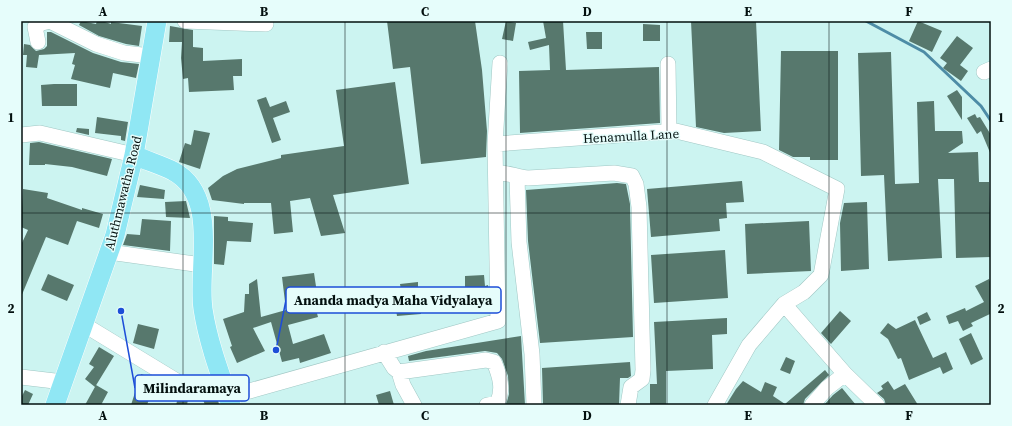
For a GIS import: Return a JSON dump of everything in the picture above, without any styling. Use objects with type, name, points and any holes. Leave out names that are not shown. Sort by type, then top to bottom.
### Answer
[{"type":"main road","name":"Aluthmawatha Road","points":[[57,404],[63,382],[115,235],[134,155],[157,21]]},
{"type":"main road","points":[[134,155],[174,172],[192,189],[199,202],[203,218],[203,309],[209,337],[230,401]]},
{"type":"street","points":[[38,42],[35,27],[42,22],[50,21],[96,44],[124,53],[151,56]]},
{"type":"street","points":[[185,21],[266,24]]},
{"type":"street","points":[[230,401],[384,352],[498,321],[495,144],[500,63]]},
{"type":"street","points":[[668,64],[669,132]]},
{"type":"street","name":"Henamulla Lane","points":[[495,144],[676,131],[763,152],[837,189],[822,275],[804,292],[784,304]]},
{"type":"street","points":[[21,135],[40,133],[134,155]]},
{"type":"street","points":[[496,173],[506,172],[517,177],[614,173],[632,176],[636,184],[639,207],[643,370],[642,379],[632,387],[628,405]]},
{"type":"street","points":[[517,177],[519,242],[532,354],[534,405]]},
{"type":"street","points":[[109,252],[202,265]]},
{"type":"street","points":[[715,405],[749,345],[784,304],[846,374],[877,405]]},
{"type":"street","points":[[83,324],[175,380]]},
{"type":"street","points":[[384,352],[394,368],[399,372],[403,385],[414,405]]},
{"type":"street","points":[[399,372],[486,360],[494,362],[500,375],[501,396],[497,403],[487,405]]},
{"type":"street","points":[[812,405],[827,388],[846,374]]},
{"type":"street","points":[[21,377],[63,382]]},
{"type":"building","points":[[81,21],[96,24],[97,21],[102,21],[111,24],[111,22],[142,26],[139,46],[126,44],[99,36],[79,25]]},
{"type":"building","points":[[387,21],[475,21],[482,70],[487,131],[486,157],[421,164],[410,67],[393,69]]},
{"type":"building","points":[[506,21],[516,23],[513,41],[502,39]]},
{"type":"building","points":[[543,21],[563,21],[566,70],[659,67],[660,123],[520,133],[519,71],[550,70],[549,45],[530,50],[528,42],[546,38]]},
{"type":"building","points":[[691,21],[756,21],[761,131],[724,133],[696,127]]},
{"type":"building","points":[[918,21],[942,31],[932,52],[909,41]]},
{"type":"building","points":[[643,24],[660,25],[660,41],[643,41]]},
{"type":"building","points":[[170,26],[193,30],[193,47],[203,48],[203,61],[242,59],[242,76],[233,76],[234,90],[189,92],[188,78],[183,79],[181,58],[182,42],[169,42]]},
{"type":"building","points":[[47,32],[51,32],[93,53],[121,62],[139,64],[136,78],[113,73],[110,88],[71,79],[75,65],[72,64],[75,53],[39,55],[37,68],[26,67],[27,55],[23,55],[24,44],[30,45],[36,51],[44,49],[47,46]]},
{"type":"building","points":[[586,32],[602,32],[602,49],[587,49]]},
{"type":"building","points":[[957,36],[973,48],[960,65],[968,71],[961,81],[943,68],[947,63],[940,58]]},
{"type":"building","points":[[781,51],[838,51],[838,160],[810,160],[810,157],[793,157],[779,150]]},
{"type":"building","points":[[891,52],[895,184],[919,183],[917,102],[934,101],[935,131],[962,131],[963,143],[948,153],[978,152],[979,182],[989,182],[991,257],[956,258],[954,179],[938,179],[942,258],[888,261],[884,175],[861,176],[858,53]]},
{"type":"building","points":[[395,82],[409,184],[333,195],[345,233],[321,236],[310,198],[290,201],[293,232],[274,234],[271,203],[244,204],[212,200],[208,188],[223,176],[237,169],[281,158],[281,155],[344,146],[336,90]]},
{"type":"building","points":[[77,84],[77,106],[42,106],[41,85]]},
{"type":"building","points":[[957,90],[962,97],[962,120],[947,96]]},
{"type":"building","points":[[266,97],[270,107],[286,101],[290,112],[273,118],[281,140],[272,143],[257,100]]},
{"type":"building","points":[[975,114],[977,118],[980,117],[991,135],[991,155],[981,131],[977,134],[967,118]]},
{"type":"building","points":[[97,117],[128,122],[125,141],[121,140],[121,136],[95,133]]},
{"type":"building","points":[[77,128],[89,129],[89,135],[76,132]]},
{"type":"building","points":[[194,130],[210,133],[200,169],[179,162],[185,143],[191,145]]},
{"type":"building","points":[[39,142],[112,159],[107,176],[72,167],[45,164],[29,165],[30,143]]},
{"type":"building","points":[[742,181],[744,202],[726,203],[727,218],[719,219],[720,231],[651,237],[647,189]]},
{"type":"building","points":[[617,183],[626,184],[630,204],[633,337],[540,343],[528,241],[526,190]]},
{"type":"building","points":[[140,185],[165,190],[164,199],[137,197]]},
{"type":"building","points":[[23,189],[48,193],[47,198],[82,210],[82,208],[103,214],[99,228],[77,221],[68,245],[46,237],[21,297],[21,245],[28,230],[21,227]]},
{"type":"building","points":[[186,201],[190,218],[166,217],[165,202]]},
{"type":"building","points":[[867,202],[869,269],[841,271],[840,223],[844,203]]},
{"type":"building","points":[[214,216],[228,217],[228,221],[253,223],[251,242],[227,241],[224,265],[214,264]]},
{"type":"building","points":[[142,219],[171,221],[170,251],[123,245],[127,234],[140,235]]},
{"type":"building","points":[[809,221],[811,271],[747,274],[745,224]]},
{"type":"building","points":[[725,250],[728,298],[654,303],[651,255]]},
{"type":"building","points":[[314,273],[317,293],[312,294],[318,317],[288,325],[293,344],[324,334],[331,353],[300,363],[299,358],[282,362],[271,322],[253,328],[265,351],[237,363],[230,347],[232,346],[223,319],[244,312],[245,294],[249,294],[249,284],[257,279],[261,317],[286,310],[282,277]]},
{"type":"building","points":[[48,274],[74,285],[67,301],[41,290]]},
{"type":"building","points":[[484,275],[485,286],[488,285],[489,307],[462,308],[461,288],[465,288],[465,276]]},
{"type":"building","points":[[989,279],[991,284],[991,316],[990,314],[971,323],[973,326],[963,331],[958,321],[949,324],[946,316],[965,308],[966,311],[984,302],[975,286]]},
{"type":"building","points":[[418,282],[418,297],[421,314],[397,316],[394,297],[402,296],[400,284]]},
{"type":"building","points":[[840,311],[851,321],[831,344],[821,333]]},
{"type":"building","points":[[927,312],[931,320],[920,325],[917,317]]},
{"type":"building","points":[[727,318],[727,334],[712,335],[713,369],[666,371],[666,405],[650,405],[650,384],[657,384],[654,322]]},
{"type":"building","points":[[915,320],[933,358],[946,352],[953,369],[943,374],[940,367],[909,380],[901,358],[898,359],[888,339],[880,333],[888,323],[896,329]]},
{"type":"building","points":[[138,324],[159,329],[154,349],[133,343]]},
{"type":"building","points":[[971,333],[983,359],[971,365],[959,339]]},
{"type":"building","points":[[521,336],[525,405],[506,405],[509,394],[508,376],[502,359],[497,353],[485,351],[409,361],[408,356],[426,351]]},
{"type":"building","points":[[99,347],[114,356],[95,387],[85,379],[94,367],[89,364]]},
{"type":"building","points":[[786,357],[795,361],[790,374],[780,370]]},
{"type":"building","points":[[630,362],[631,376],[628,378],[620,378],[619,405],[543,405],[542,368]]},
{"type":"building","points":[[825,370],[829,375],[805,399],[803,405],[726,405],[743,381],[761,392],[765,382],[777,387],[773,396],[785,404]]},
{"type":"building","points":[[141,374],[156,379],[147,405],[131,405]]},
{"type":"building","points":[[888,381],[894,390],[905,384],[918,405],[886,405],[884,399],[877,393],[883,389],[881,386]]},
{"type":"building","points":[[96,385],[108,392],[101,405],[85,405]]},
{"type":"building","points":[[181,387],[190,388],[187,405],[176,405]]},
{"type":"building","points":[[842,388],[856,405],[824,405],[833,395]]},
{"type":"building","points":[[25,390],[33,394],[28,405],[21,405],[21,398]]},
{"type":"building","points":[[390,391],[394,405],[379,405],[376,395]]},
{"type":"building","points":[[215,392],[219,404],[205,405],[202,397]]},
{"type":"waterway","points":[[866,21],[924,52],[981,106],[991,121]]},
{"type":"place","name":"Milindaramaya","points":[[121,311]]},
{"type":"place","name":"Ananda madya Maha Vidyalaya","points":[[276,350]]}]
